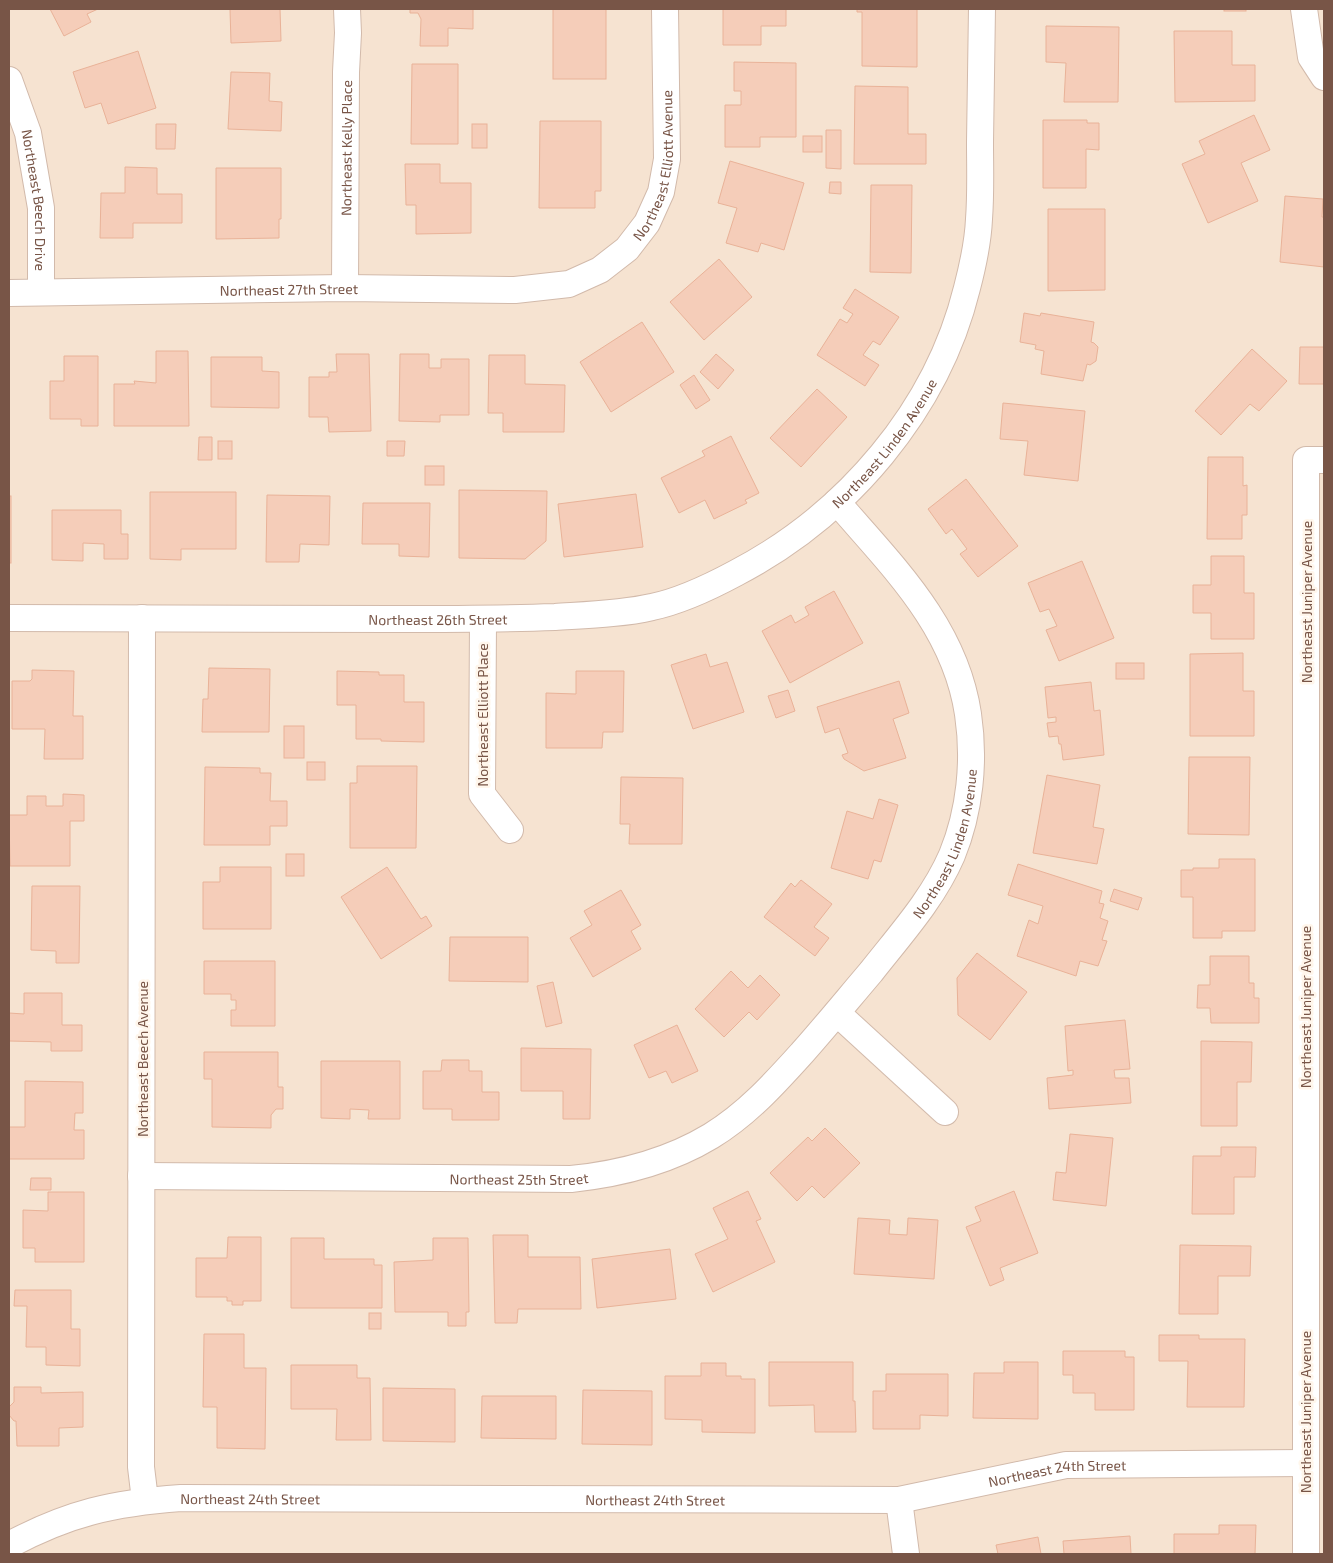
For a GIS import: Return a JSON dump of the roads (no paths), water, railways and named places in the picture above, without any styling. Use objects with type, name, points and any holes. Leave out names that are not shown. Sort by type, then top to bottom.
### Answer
[{"type":"street","name":"Northeast Kelly Place","points":[[345,288],[347,9]]},
{"type":"street","name":"Northeast Elliott Avenue","points":[[570,284],[600,270],[627,249],[647,222],[661,192],[667,159],[664,9]]},
{"type":"street","name":"Northeast Linden Avenue","points":[[837,1013],[916,915],[936,886],[952,854],[963,820],[970,785],[971,749],[968,713],[960,678],[947,644],[929,613],[908,584],[837,502],[881,457],[908,421],[927,390],[943,358],[964,299],[974,255],[979,220],[982,9]]},
{"type":"street","points":[[1304,9],[1312,57],[1324,77]]},
{"type":"street","name":"Northeast Beech Drive","points":[[9,80],[28,133],[41,208],[41,292]]},
{"type":"street","name":"Northeast 27th Street","points":[[9,292],[345,288],[515,290],[570,284]]},
{"type":"street","name":"Northeast Juniper Avenue","points":[[1306,1554],[1305,1463],[1315,460]]},
{"type":"street","name":"Northeast 26th Street","points":[[9,618],[483,620],[588,615],[651,608],[720,582],[753,564],[785,544],[837,502]]},
{"type":"street","name":"Northeast Beech Avenue","points":[[142,618],[141,1467],[145,1500]]},
{"type":"street","name":"Northeast Elliott Place","points":[[483,620],[482,794],[510,830]]},
{"type":"street","points":[[837,1013],[945,1112]]},
{"type":"street","name":"Northeast 25th Street","points":[[141,1176],[571,1180],[608,1175],[643,1166],[677,1153],[710,1136],[740,1116],[767,1092],[837,1013]]},
{"type":"street","name":"Northeast 24th Street","points":[[9,1545],[42,1528],[75,1515],[145,1500],[211,1498],[899,1500],[1066,1465],[1305,1463]]},
{"type":"street","points":[[899,1500],[906,1554]]}]
